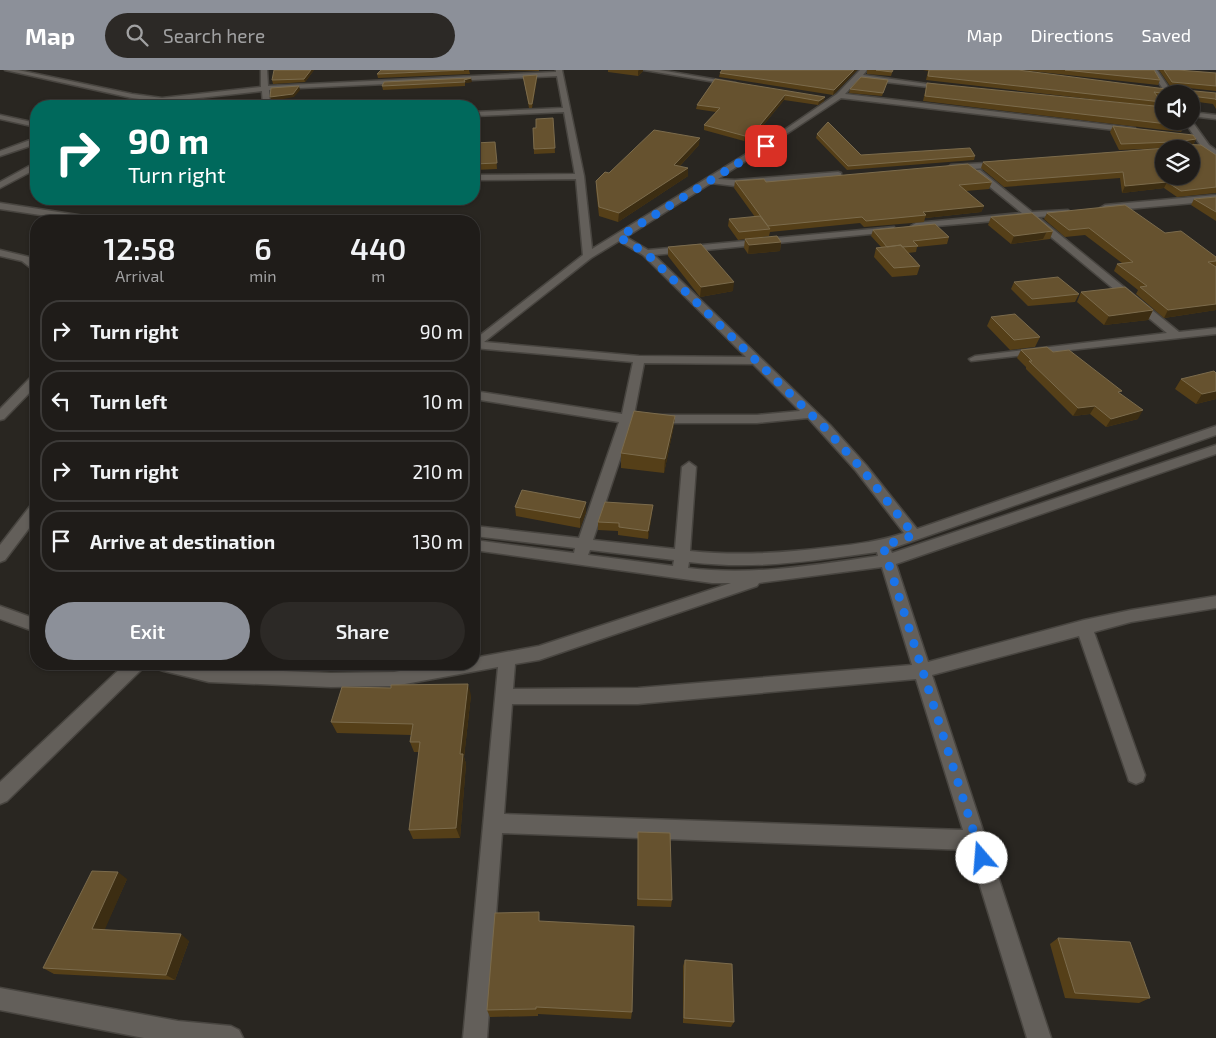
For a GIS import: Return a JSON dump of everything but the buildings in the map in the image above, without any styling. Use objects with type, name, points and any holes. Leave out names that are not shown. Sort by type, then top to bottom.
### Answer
[{"type":"street","points":[[8,70],[151,99],[183,98],[264,88],[560,72],[580,176],[588,256]]},
{"type":"street","points":[[25,73],[35,70]]},
{"type":"street","points":[[264,70],[265,100]]},
{"type":"street","points":[[415,81],[423,70]]},
{"type":"street","points":[[647,70],[743,84]]},
{"type":"street","points":[[1154,70],[1166,85]]},
{"type":"street","points":[[480,340],[588,256],[712,181],[834,97],[862,73],[957,88]]},
{"type":"street","points":[[834,97],[1140,131]]},
{"type":"street","points":[[480,114],[567,110]]},
{"type":"street","points":[[1200,115],[1216,117]]},
{"type":"street","points":[[0,117],[30,124]]},
{"type":"street","points":[[0,128],[19,121]]},
{"type":"street","points":[[1193,130],[1202,147],[1216,154]]},
{"type":"street","points":[[1188,137],[1198,138]]},
{"type":"street","points":[[0,154],[30,143]]},
{"type":"street","points":[[1202,147],[1216,146]]},
{"type":"street","points":[[940,168],[1008,163]]},
{"type":"street","points":[[970,166],[1177,336]]},
{"type":"street","points":[[0,186],[30,169]]},
{"type":"street","points":[[712,181],[735,183],[852,174]]},
{"type":"street","points":[[480,178],[580,176]]},
{"type":"street","points":[[1098,209],[1216,198]]},
{"type":"street","points":[[0,206],[58,215]]},
{"type":"street","points":[[646,253],[1078,210]]},
{"type":"street","points":[[619,237],[646,253],[810,414],[861,468],[914,535]]},
{"type":"street","points":[[0,252],[25,259],[30,264]]},
{"type":"street","points":[[480,330],[491,332]]},
{"type":"street","points":[[975,359],[1210,331],[1216,341]]},
{"type":"street","points":[[480,346],[640,359],[756,361]]},
{"type":"street","points":[[579,560],[616,446],[627,419],[640,359]]},
{"type":"street","points":[[0,416],[30,384]]},
{"type":"street","points":[[480,396],[627,419],[758,419],[810,414]]},
{"type":"street","points":[[480,532],[682,557],[751,561],[885,554],[914,535],[1216,430]]},
{"type":"street","points":[[480,664],[539,652],[767,577],[885,554],[1216,449]]},
{"type":"street","points":[[680,573],[689,468]]},
{"type":"street","points":[[0,556],[30,517]]},
{"type":"street","points":[[480,546],[712,577],[767,577]]},
{"type":"street","points":[[885,554],[1039,1038]]},
{"type":"street","points":[[505,697],[638,696],[922,671],[1084,627],[1131,616],[1216,602]]},
{"type":"street","points":[[0,612],[30,624]]},
{"type":"street","points":[[1084,627],[1136,776]]},
{"type":"street","points":[[475,1038],[507,659]]},
{"type":"street","points":[[0,795],[127,670]]},
{"type":"street","points":[[189,670],[210,675],[331,680],[394,679],[445,670]]},
{"type":"street","points":[[493,824],[976,840]]},
{"type":"street","points":[[0,999],[178,1035],[231,1038]]},
{"type":"route","points":[[766,146],[619,237],[646,253],[825,428],[861,468],[914,535],[883,546],[982,858]]}]
